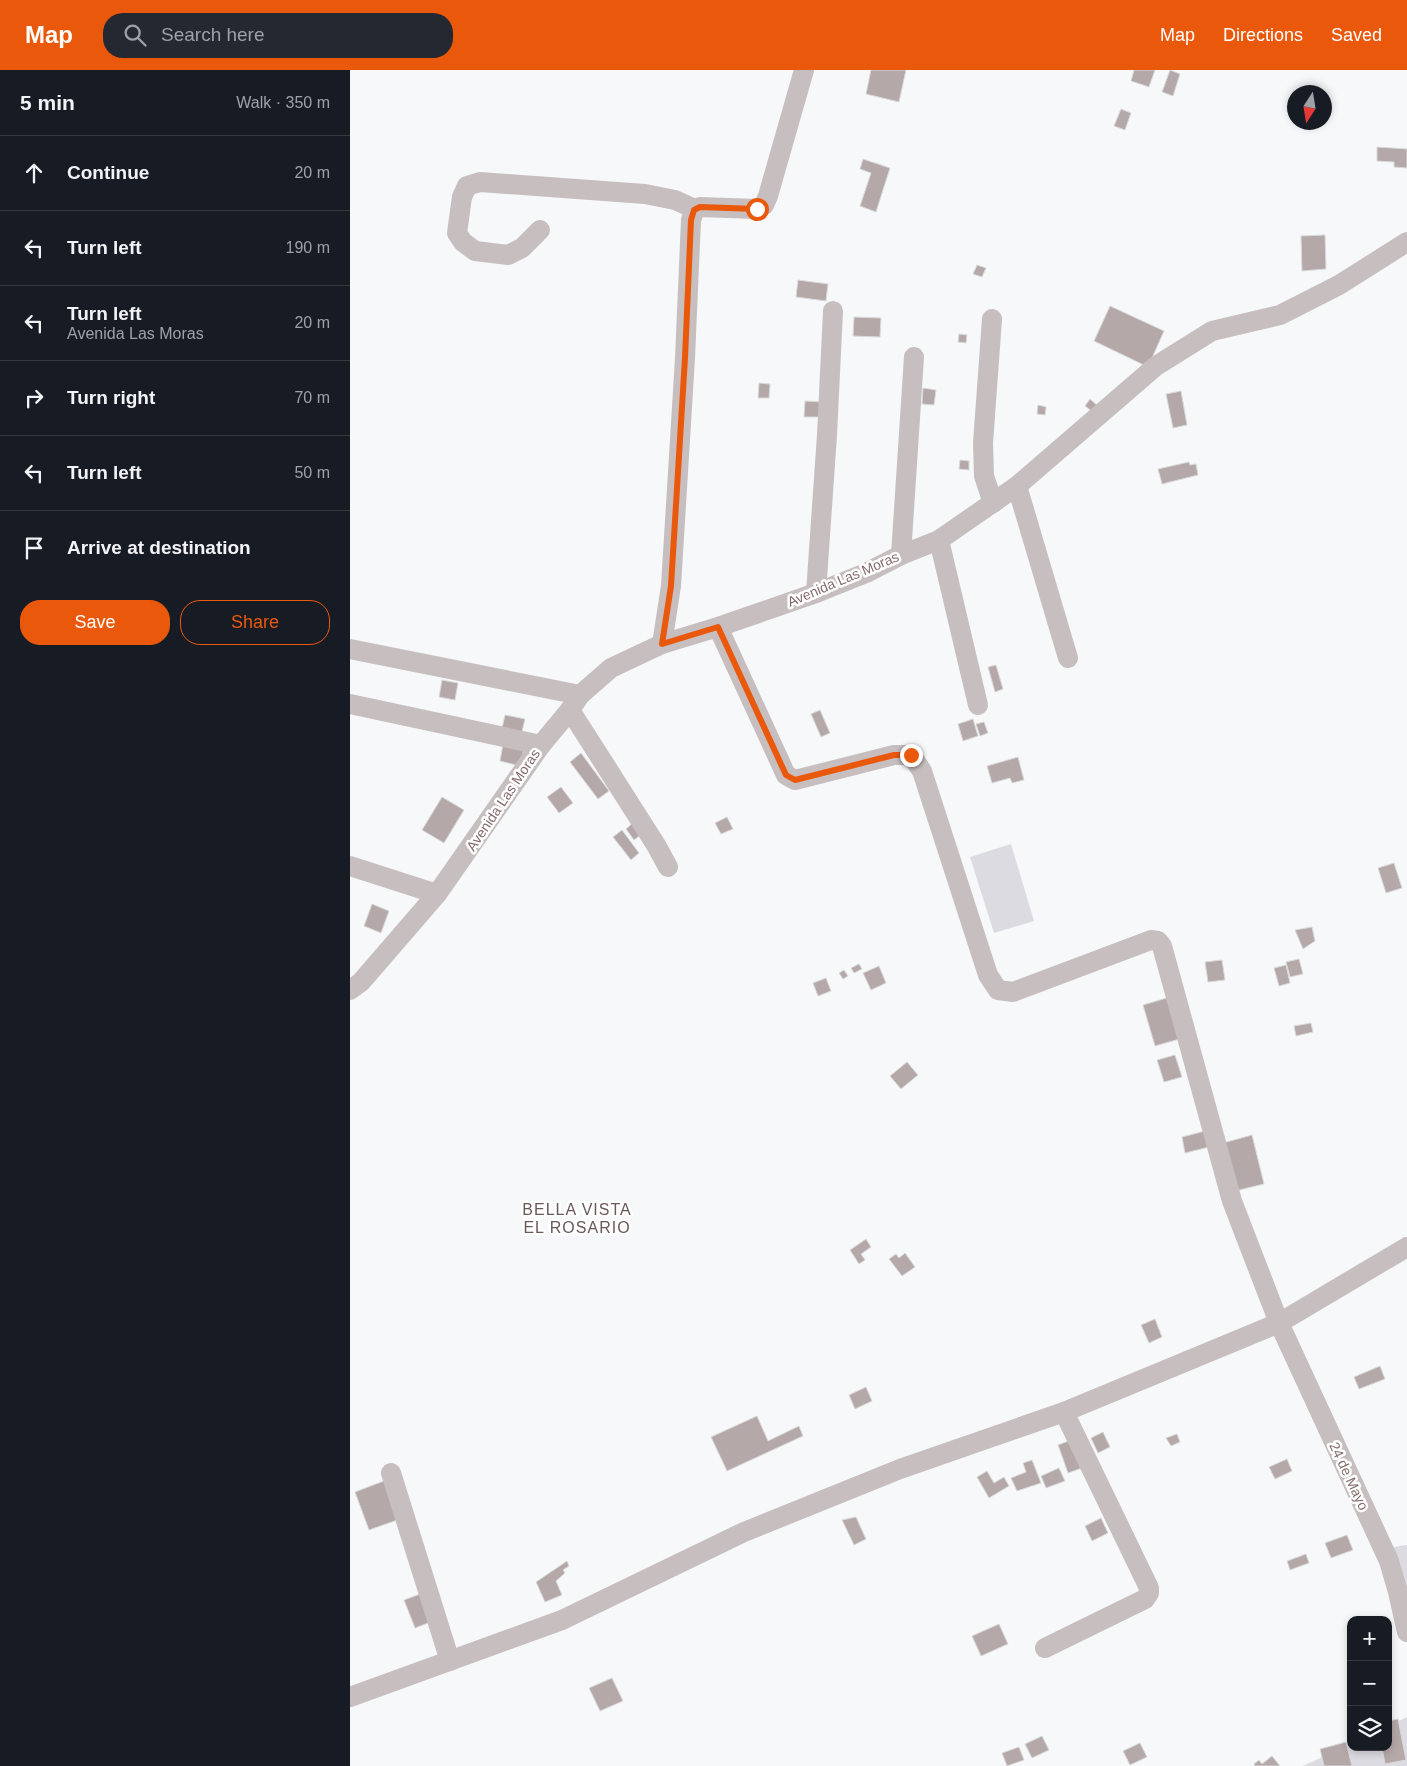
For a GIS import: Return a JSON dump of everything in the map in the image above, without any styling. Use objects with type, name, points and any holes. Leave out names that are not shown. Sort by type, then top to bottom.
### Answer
[{"type":"street","points":[[662,644],[671,586],[685,367],[691,220],[694,210],[700,207],[757,209],[764,204],[768,196],[804,70]]},
{"type":"street","points":[[540,230],[522,248],[508,255],[475,251],[463,242],[457,233],[462,197],[468,186],[480,182],[645,194],[675,200],[694,210]]},
{"type":"street","name":"Avenida Las Moras","points":[[354,984],[437,894],[541,745],[575,703],[611,668],[662,644],[816,593],[939,540],[1017,486],[1156,366],[1212,331],[1280,315],[1339,285],[1407,242]]},
{"type":"street","points":[[816,593],[827,435],[833,310]]},
{"type":"street","points":[[992,319],[983,443],[984,476],[993,503]]},
{"type":"street","points":[[901,555],[914,357]]},
{"type":"street","points":[[1017,486],[1068,658]]},
{"type":"street","points":[[939,540],[978,705]]},
{"type":"street","name":"24 de Mayo","points":[[718,627],[786,775],[795,780],[894,755],[911,755],[922,771],[988,975],[998,990],[1013,992],[1151,940],[1158,941],[1162,946],[1232,1201],[1279,1323],[1388,1562],[1398,1592],[1407,1632]]},
{"type":"street","points":[[350,649],[575,703],[668,867]]},
{"type":"street","points":[[350,704],[541,745]]},
{"type":"street","points":[[350,866],[437,894]]},
{"type":"street","points":[[350,1697],[562,1620],[744,1532],[900,1469],[1064,1412],[1279,1323],[1407,1247]]},
{"type":"street","points":[[1045,1648],[1145,1599],[1149,1593],[1149,1588],[1064,1412]]},
{"type":"street","points":[[392,1473],[450,1661]]},
{"type":"shaded area","points":[[1011,844],[1034,921],[994,933],[970,857]]},
{"type":"shaded area","points":[[1407,1545],[1407,1632],[1386,1548]]},
{"type":"shaded area","points":[[1407,1717],[1407,1766],[1303,1766],[1347,1746],[1347,1751],[1392,1751],[1392,1724]]},
{"type":"building","points":[[871,70],[906,70],[899,102],[866,94]]},
{"type":"building","points":[[1134,70],[1155,70],[1149,87],[1131,81]]},
{"type":"building","points":[[1170,70],[1180,74],[1173,96],[1162,92]]},
{"type":"building","points":[[1121,109],[1131,113],[1125,130],[1114,126]]},
{"type":"building","points":[[1377,147],[1407,149],[1407,168],[1394,167],[1394,162],[1377,161]]},
{"type":"building","points":[[863,159],[890,168],[876,212],[860,206],[871,173],[860,169]]},
{"type":"building","points":[[1325,235],[1326,269],[1302,271],[1301,236]]},
{"type":"building","points":[[977,265],[986,268],[982,277],[973,274]]},
{"type":"building","points":[[798,280],[828,284],[826,301],[796,297]]},
{"type":"building","points":[[1110,306],[1164,331],[1148,367],[1094,341]]},
{"type":"building","points":[[854,317],[881,318],[880,337],[853,336]]},
{"type":"building","points":[[959,334],[967,335],[966,343],[958,342]]},
{"type":"building","points":[[759,383],[770,384],[769,398],[758,398]]},
{"type":"building","points":[[923,388],[936,390],[934,405],[922,404]]},
{"type":"building","points":[[1181,391],[1187,425],[1173,428],[1166,394]]},
{"type":"building","points":[[1090,399],[1099,407],[1094,413],[1085,406]]},
{"type":"building","points":[[805,401],[823,402],[822,417],[804,417]]},
{"type":"building","points":[[1038,405],[1046,407],[1045,415],[1037,414]]},
{"type":"building","points":[[960,460],[969,461],[969,470],[959,469]]},
{"type":"building","points":[[1189,462],[1190,465],[1196,464],[1198,475],[1162,484],[1158,469]]},
{"type":"building","points":[[996,665],[1003,689],[995,692],[988,667]]},
{"type":"building","points":[[442,680],[458,683],[455,700],[439,697]]},
{"type":"building","points":[[820,710],[830,733],[821,737],[811,714]]},
{"type":"building","points":[[505,715],[525,719],[522,732],[502,728]]},
{"type":"building","points":[[973,719],[978,736],[963,741],[958,724]]},
{"type":"building","points":[[984,722],[988,733],[980,736],[976,724]]},
{"type":"building","points":[[503,744],[524,749],[520,766],[500,761]]},
{"type":"building","points":[[581,753],[609,791],[598,799],[570,762]]},
{"type":"building","points":[[1018,757],[1024,780],[1012,783],[1010,778],[992,783],[987,766]]},
{"type":"building","points":[[561,787],[573,803],[559,813],[547,797]]},
{"type":"building","points":[[442,797],[464,810],[444,843],[422,830]]},
{"type":"building","points":[[727,817],[733,829],[721,834],[715,823]]},
{"type":"building","points":[[634,822],[642,834],[634,840],[626,829]]},
{"type":"building","points":[[622,830],[639,853],[631,860],[613,837]]},
{"type":"building","points":[[1394,863],[1402,888],[1386,893],[1378,868]]},
{"type":"building","points":[[372,904],[389,911],[381,933],[364,926]]},
{"type":"building","points":[[1312,927],[1315,941],[1303,949],[1295,930]]},
{"type":"building","points":[[1299,959],[1303,974],[1290,977],[1286,962]]},
{"type":"building","points":[[1222,960],[1225,980],[1208,982],[1205,962]]},
{"type":"building","points":[[859,964],[862,969],[854,973],[851,968]]},
{"type":"building","points":[[1286,965],[1290,983],[1279,986],[1274,968]]},
{"type":"building","points":[[879,966],[886,983],[871,990],[863,973]]},
{"type":"building","points":[[844,970],[848,976],[843,979],[839,973]]},
{"type":"building","points":[[826,978],[831,991],[818,996],[813,983]]},
{"type":"building","points":[[1170,997],[1183,1038],[1155,1046],[1143,1005]]},
{"type":"building","points":[[1311,1023],[1313,1032],[1296,1036],[1294,1026]]},
{"type":"building","points":[[1175,1055],[1182,1077],[1164,1082],[1157,1060]]},
{"type":"building","points":[[907,1062],[918,1075],[901,1089],[890,1076]]},
{"type":"building","points":[[1205,1131],[1209,1147],[1185,1153],[1182,1137]]},
{"type":"building","points":[[1252,1135],[1264,1184],[1235,1191],[1223,1143]]},
{"type":"building","points":[[866,1239],[871,1247],[861,1254],[865,1260],[859,1264],[850,1250]]},
{"type":"building","points":[[905,1253],[915,1267],[902,1276],[889,1259],[896,1254],[899,1258]]},
{"type":"building","points":[[1155,1319],[1162,1337],[1149,1343],[1141,1325]]},
{"type":"building","points":[[1380,1366],[1385,1379],[1359,1389],[1354,1377]]},
{"type":"building","points":[[866,1387],[872,1401],[855,1409],[849,1395]]},
{"type":"building","points":[[757,1416],[768,1441],[799,1426],[803,1436],[727,1471],[711,1437]]},
{"type":"building","points":[[1103,1432],[1110,1447],[1098,1453],[1091,1438]]},
{"type":"building","points":[[1177,1434],[1180,1442],[1171,1446],[1166,1438]]},
{"type":"building","points":[[1071,1440],[1082,1468],[1068,1473],[1058,1445]]},
{"type":"building","points":[[1287,1459],[1292,1471],[1275,1479],[1269,1467]]},
{"type":"building","points":[[1032,1460],[1041,1483],[1017,1491],[1011,1478],[1026,1472],[1023,1463]]},
{"type":"building","points":[[1059,1468],[1065,1481],[1046,1488],[1041,1476]]},
{"type":"building","points":[[987,1471],[994,1483],[1004,1477],[1009,1486],[989,1498],[977,1477]]},
{"type":"building","points":[[389,1479],[403,1518],[369,1530],[355,1492]]},
{"type":"building","points":[[856,1517],[866,1539],[854,1545],[842,1520]]},
{"type":"building","points":[[1101,1518],[1108,1533],[1092,1541],[1085,1526]]},
{"type":"building","points":[[1347,1535],[1353,1550],[1331,1558],[1325,1543]]},
{"type":"building","points":[[1306,1554],[1309,1563],[1290,1570],[1287,1561]]},
{"type":"building","points":[[567,1561],[569,1566],[563,1570],[565,1573],[556,1581],[562,1595],[545,1602],[536,1582]]},
{"type":"building","points":[[423,1593],[433,1621],[415,1628],[404,1600]]},
{"type":"building","points":[[999,1624],[1008,1644],[981,1656],[972,1636]]},
{"type":"building","points":[[612,1678],[623,1701],[600,1711],[589,1688]]},
{"type":"building","points":[[1398,1719],[1406,1760],[1385,1764],[1383,1751],[1392,1751],[1392,1720]]},
{"type":"building","points":[[1042,1736],[1049,1750],[1032,1758],[1025,1744]]},
{"type":"building","points":[[1346,1742],[1352,1766],[1324,1766],[1320,1749]]},
{"type":"building","points":[[1140,1743],[1147,1757],[1130,1765],[1123,1751]]},
{"type":"building","points":[[1019,1747],[1024,1760],[1007,1766],[1002,1753]]},
{"type":"building","points":[[1272,1756],[1280,1766],[1255,1766],[1254,1764],[1259,1760],[1262,1764]]},
{"type":"district","name":"BELLA VISTA EL ROSARIO","points":[[577,1218]]},
{"type":"route","points":[[757,209],[700,207],[694,210],[691,220],[685,358],[671,586],[662,644],[718,627],[786,775],[795,780],[894,755],[911,755]]}]
